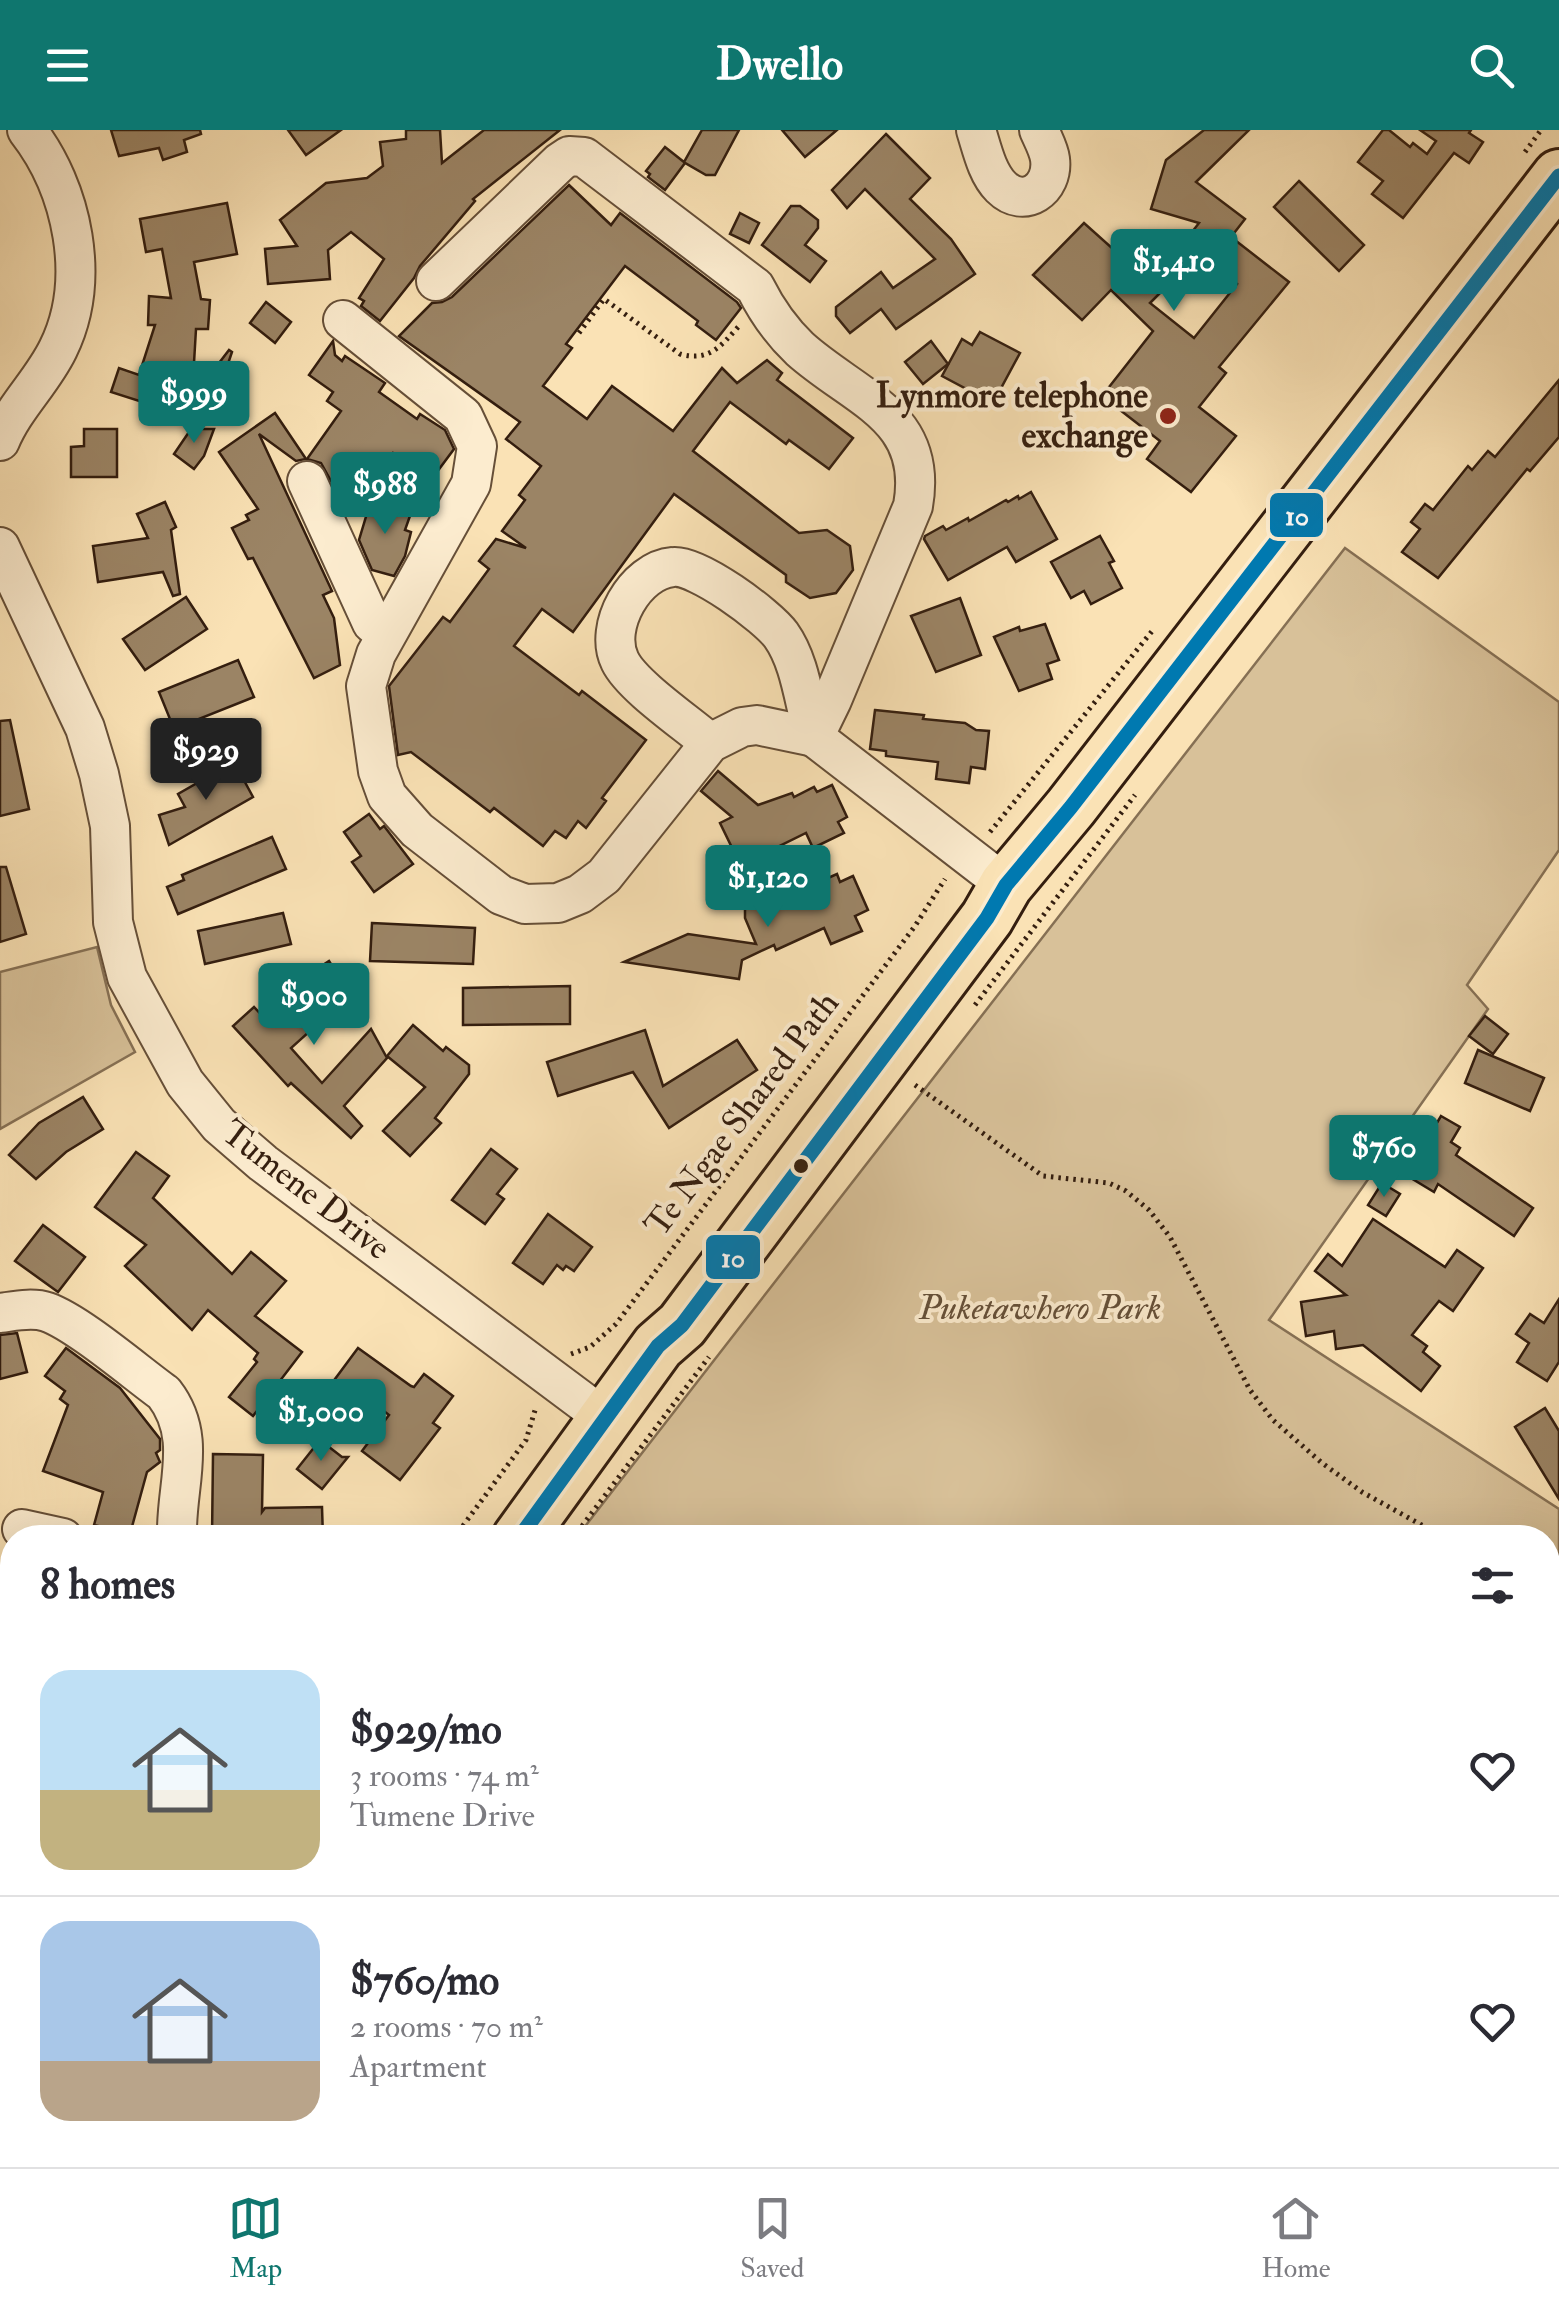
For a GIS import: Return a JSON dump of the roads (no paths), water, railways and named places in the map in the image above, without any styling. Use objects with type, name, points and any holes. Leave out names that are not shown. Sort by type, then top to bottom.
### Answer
[{"type":"highway","points":[[529,1525],[658,1346],[682,1325],[963,949],[1006,885],[1071,807],[1559,176]]},
{"type":"street","points":[[0,440],[60,346],[72,309],[75,273],[63,195],[40,147],[27,130]]},
{"type":"street","points":[[976,130],[993,176],[1003,190],[1016,197],[1030,198],[1040,192],[1050,172],[1050,158],[1039,130]]},
{"type":"street","points":[[436,281],[560,162],[569,156],[584,157],[755,286],[798,347],[892,420],[915,459],[918,482],[913,506],[814,736]]},
{"type":"street","points":[[343,320],[464,416],[477,446],[470,484],[386,634],[366,686],[372,740],[387,796],[417,830],[501,895],[525,904],[558,903],[580,894],[604,876],[710,742],[742,727],[757,725],[814,736],[1006,885]]},
{"type":"street","points":[[307,481],[372,623],[386,634]]},
{"type":"street","name":"Tumene Drive","points":[[0,547],[85,728],[110,826],[113,922],[127,978],[185,1082],[219,1124],[263,1163],[606,1419]]},
{"type":"street","points":[[710,742],[628,674],[616,650],[617,619],[642,582],[675,566],[707,575],[779,632],[793,656],[814,736]]},
{"type":"street","points":[[0,1314],[26,1309],[47,1312],[164,1393],[175,1407],[186,1452],[178,1525]]},
{"type":"place","name":"Lynmore telephone exchange","points":[[1168,416]]},
{"type":"park label","name":"Puketawhero Park","points":[[1040,1308]]}]
